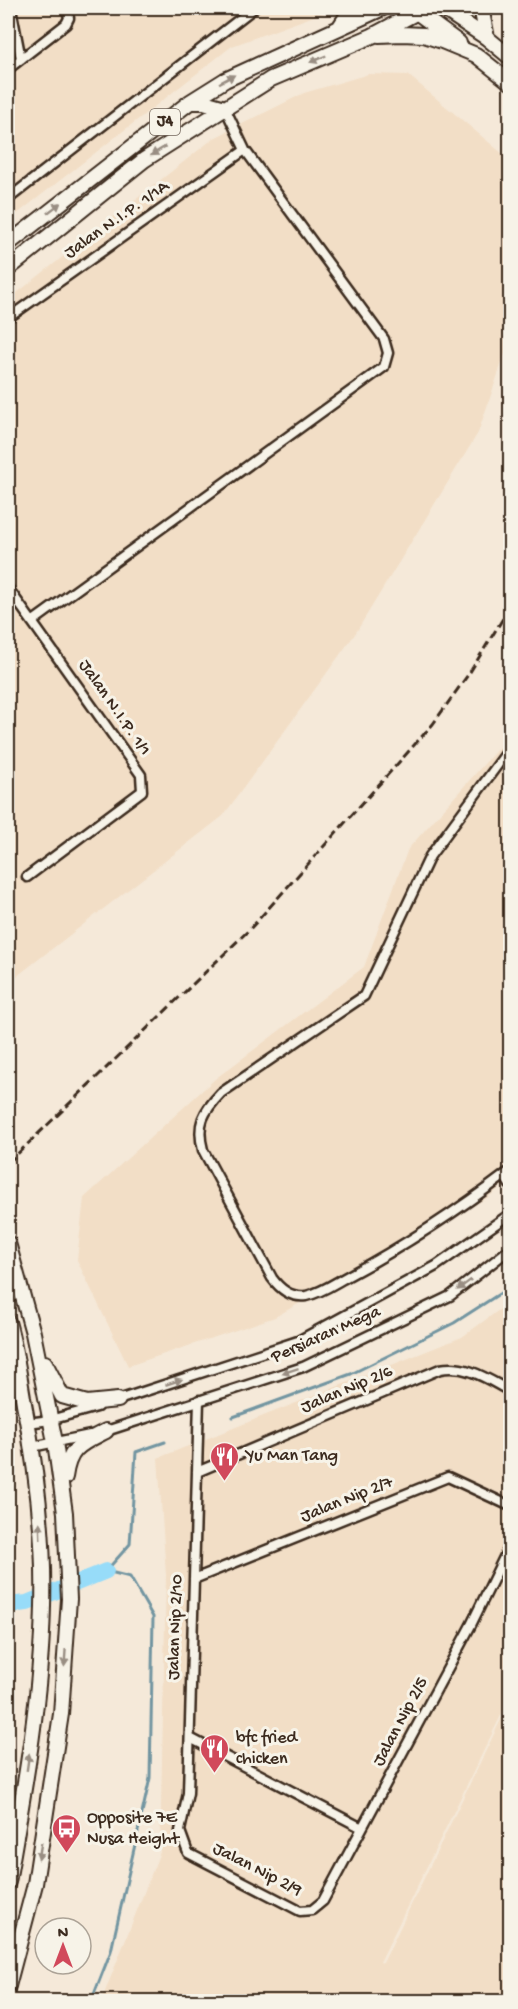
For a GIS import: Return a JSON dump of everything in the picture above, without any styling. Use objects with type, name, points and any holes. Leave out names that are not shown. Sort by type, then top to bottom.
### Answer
[{"type":"main road","points":[[339,28],[352,8]]},
{"type":"main road","name":"J4","points":[[8,244],[190,102],[225,80],[383,8]]},
{"type":"main road","points":[[442,8],[487,38],[510,57]]},
{"type":"main road","points":[[483,8],[487,38]]},
{"type":"main road","points":[[417,9],[510,82]]},
{"type":"main road","name":"J4","points":[[8,269],[144,160],[225,108],[271,80],[372,36],[417,9]]},
{"type":"main road","points":[[372,36],[424,35],[476,55]]},
{"type":"main road","points":[[190,102],[204,102],[225,108]]},
{"type":"main road","points":[[8,1244],[33,1334],[55,1442],[65,1513]]},
{"type":"main road","points":[[8,1322],[32,1447],[40,1515],[43,1589],[37,1694],[8,1880]]},
{"type":"main road","points":[[33,1334],[62,1396],[87,1403],[118,1400]]},
{"type":"main road","points":[[8,1986],[35,1884],[61,1714],[69,1599],[64,1478],[67,1462],[74,1451],[81,1444],[106,1431]]},
{"type":"street","points":[[11,8],[21,59]]},
{"type":"street","points":[[8,69],[66,24],[69,18],[67,8]]},
{"type":"street","points":[[8,199],[254,8]]},
{"type":"street","points":[[32,622],[384,367],[388,353],[384,339],[245,150],[225,108]]},
{"type":"street","name":"Jalan N.I.P. 1/1A","points":[[8,318],[245,150]]},
{"type":"street","name":"Jalan N.I.P. 1/1","points":[[8,588],[141,775],[143,783],[142,791],[27,877]]},
{"type":"street","points":[[510,748],[427,861],[364,996],[221,1094],[207,1109],[201,1121],[200,1139],[203,1150],[272,1278],[286,1293],[296,1296],[307,1296],[324,1289],[386,1256],[507,1173],[510,1185]]},
{"type":"street","name":"Persiaran Mega","points":[[28,1423],[50,1420],[118,1400],[298,1341],[436,1266],[510,1214]]},
{"type":"street","name":"Persiaran Mega","points":[[32,1447],[106,1431],[303,1367],[450,1296],[510,1250]]},
{"type":"street","name":"Jalan Nip 2/6","points":[[197,1472],[440,1369],[453,1366],[468,1370],[510,1391]]},
{"type":"street","name":"Jalan Nip 2/10","points":[[188,1853],[180,1832],[188,1793],[200,1400]]},
{"type":"street","name":"Jalan Nip 2/7","points":[[194,1579],[448,1477],[510,1506]]},
{"type":"street","name":"Jalan Nip 2/5","points":[[312,1910],[323,1901],[466,1635],[510,1545]]},
{"type":"street","points":[[189,1738],[362,1828]]},
{"type":"street","points":[[8,1823],[20,1808]]},
{"type":"street","name":"Jalan Nip 2/9","points":[[188,1853],[300,1911],[312,1910]]},
{"type":"shaded area","points":[[8,8],[330,8],[328,11],[232,46],[8,221]]},
{"type":"shaded area","points":[[369,74],[408,75],[509,159],[510,339],[478,433],[355,634],[223,816],[8,983],[8,300],[214,138],[304,93]]},
{"type":"shaded area","points":[[510,735],[510,1180],[487,1198],[275,1317],[128,1366],[77,1260],[84,1198],[215,1079],[364,967],[408,849]]},
{"type":"shaded area","points":[[510,1302],[510,1697],[380,1962],[383,1963],[510,1701],[510,2001],[101,2002],[160,1852],[166,1575],[158,1458],[462,1337]]},
{"type":"waterway","points":[[233,1417],[351,1374],[454,1323],[510,1287]]},
{"type":"waterway","points":[[91,2002],[111,1951],[150,1778],[153,1617],[130,1577],[106,1571],[130,1544],[136,1452],[165,1442]]},
{"type":"waterway","points":[[8,1605],[27,1603],[106,1571]]},
{"type":"railway","points":[[8,1163],[250,929],[433,724],[470,672],[510,607]]},
{"type":"place","name":"Yu Man Tang","points":[[225,1482]]},
{"type":"place","name":"bfc fried chicken","points":[[215,1774]]},
{"type":"place","name":"Opposite 7E Nusa Height","points":[[66,1854]]}]
